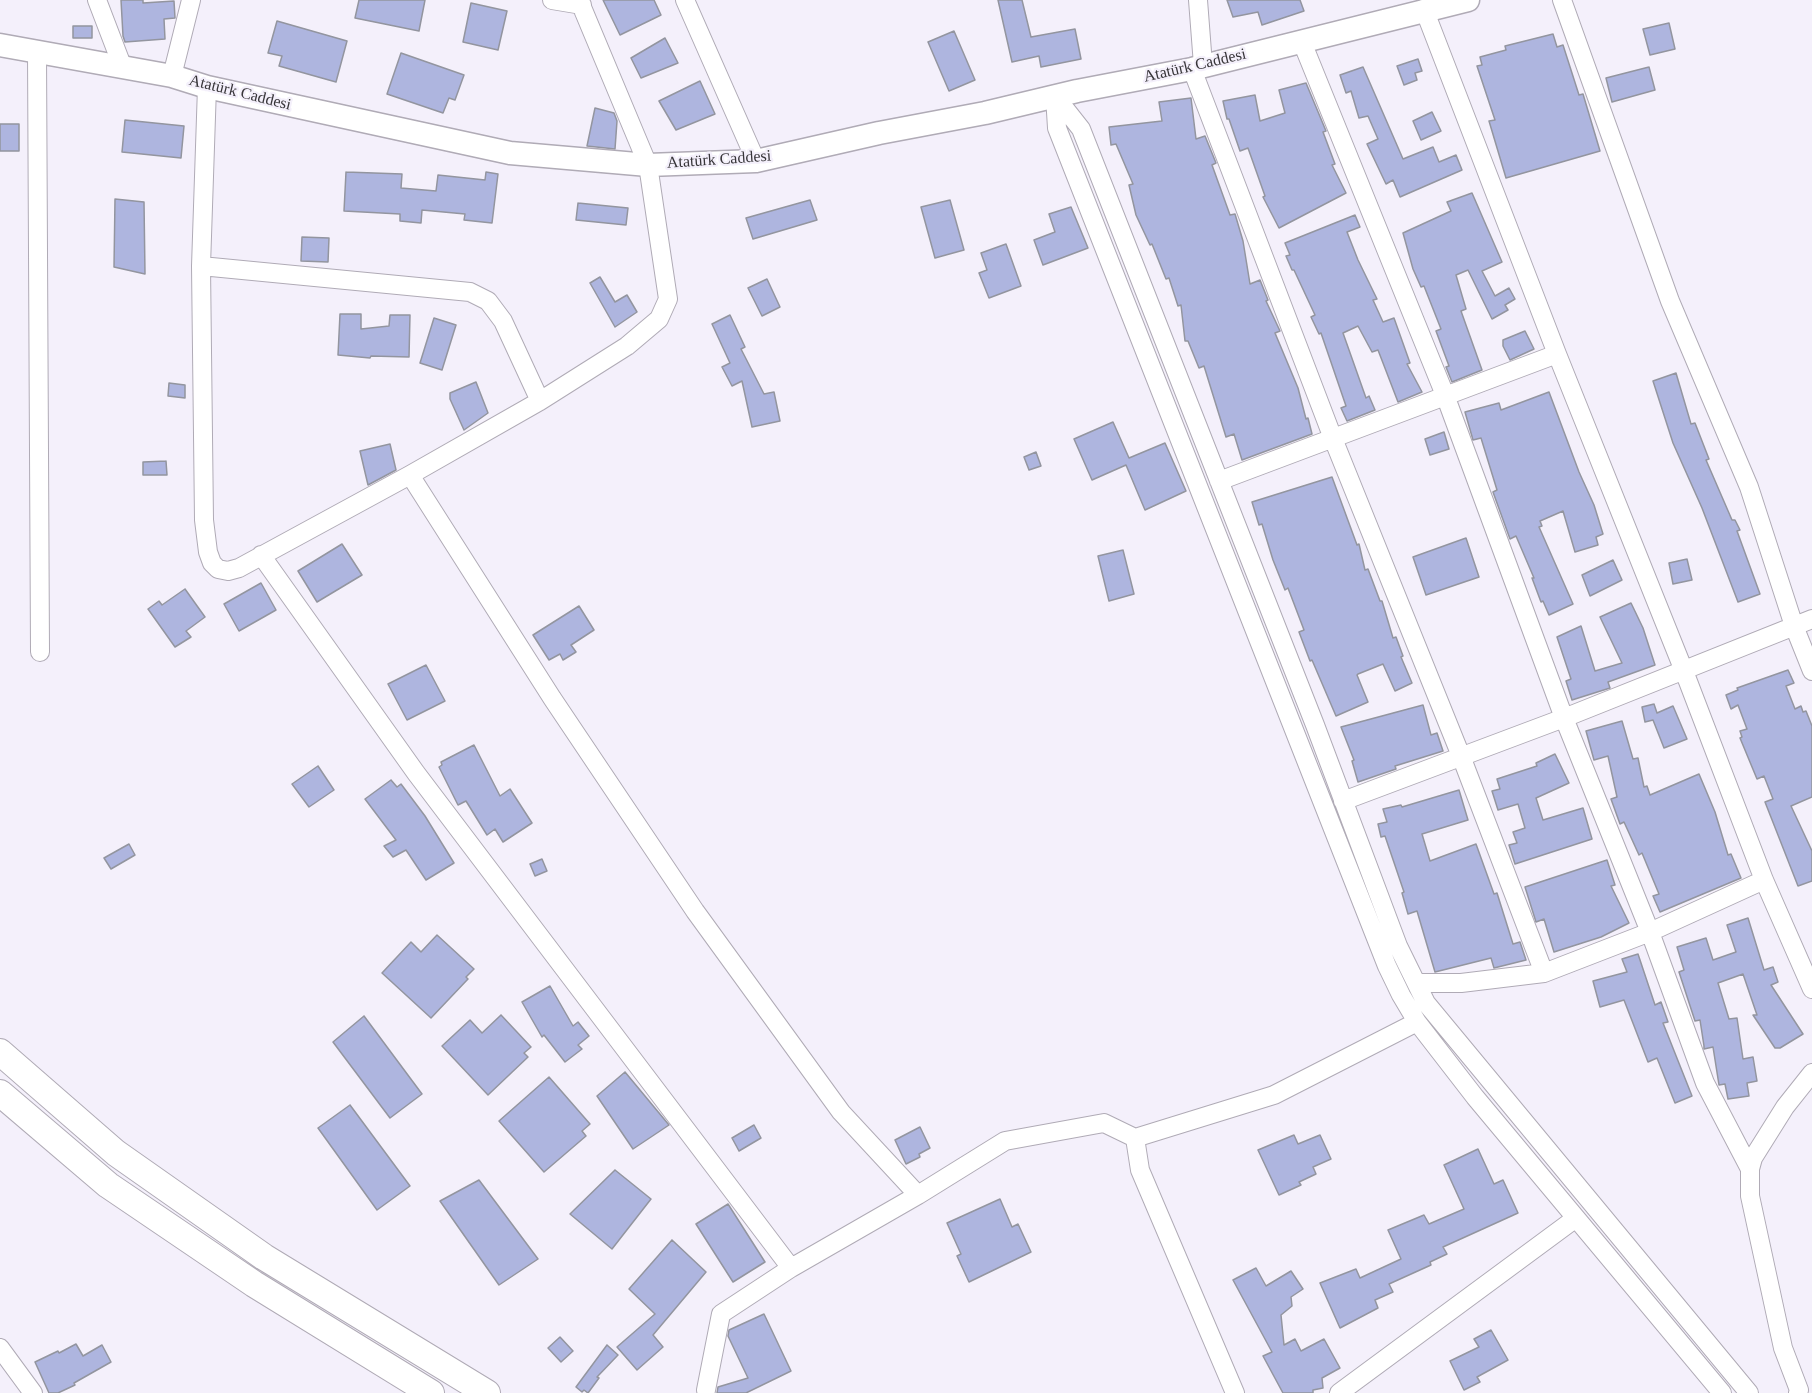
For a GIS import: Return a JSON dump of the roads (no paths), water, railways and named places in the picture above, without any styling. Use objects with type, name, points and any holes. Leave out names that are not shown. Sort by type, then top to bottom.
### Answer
[{"type":"highway","points":[[0,1052],[116,1153],[264,1257],[487,1393]]},
{"type":"highway","points":[[0,1094],[108,1185],[254,1284],[431,1393]]},
{"type":"main road","name":"Atatürk Caddesi","points":[[0,45],[172,76],[207,87],[510,153],[648,165],[756,161],[1197,67],[1468,0]]},
{"type":"street","points":[[97,0],[123,68]]},
{"type":"street","points":[[172,76],[191,0]]},
{"type":"street","points":[[207,87],[201,266],[204,520],[208,552],[212,563],[218,569],[228,571],[239,568],[410,476],[540,401],[627,346],[659,319],[668,299],[648,165],[581,3],[552,0]]},
{"type":"street","points":[[685,0],[756,161]]},
{"type":"street","points":[[1198,0],[1197,67],[1333,439],[1461,756],[1544,973]]},
{"type":"street","points":[[1562,0],[1670,301],[1749,487],[1794,626],[1812,671]]},
{"type":"street","points":[[1425,9],[1557,354],[1684,671],[1764,880],[1812,989]]},
{"type":"street","points":[[1302,42],[1445,395],[1564,718],[1650,932],[1705,1083],[1750,1169]]},
{"type":"street","points":[[37,53],[40,652]]},
{"type":"street","points":[[1055,96],[1081,129],[1398,946],[1426,1003],[1749,1393]]},
{"type":"street","points":[[1055,96],[1057,128],[1061,139],[1387,966],[1417,1022],[1475,1097],[1722,1393]]},
{"type":"street","points":[[201,266],[470,292],[488,301],[503,321],[540,401]]},
{"type":"street","points":[[1219,481],[1557,354]]},
{"type":"street","points":[[410,476],[552,698],[695,911],[841,1112],[918,1195]]},
{"type":"street","points":[[261,555],[416,773],[791,1268]]},
{"type":"street","points":[[1343,801],[1564,718],[1812,619]]},
{"type":"street","points":[[1417,983],[1461,983],[1544,973],[1650,932],[1764,880]]},
{"type":"street","points":[[706,1390],[721,1314],[791,1268],[918,1195],[1005,1141],[1104,1123],[1135,1138],[1274,1095],[1417,1022]]},
{"type":"street","points":[[1798,1393],[1799,1390],[1783,1348],[1750,1196],[1750,1169],[1753,1158],[1785,1107],[1812,1073]]},
{"type":"street","points":[[1135,1138],[1140,1170],[1235,1393]]},
{"type":"street","points":[[1339,1393],[1576,1218]]},
{"type":"street","points":[[0,1347],[33,1393]]}]
